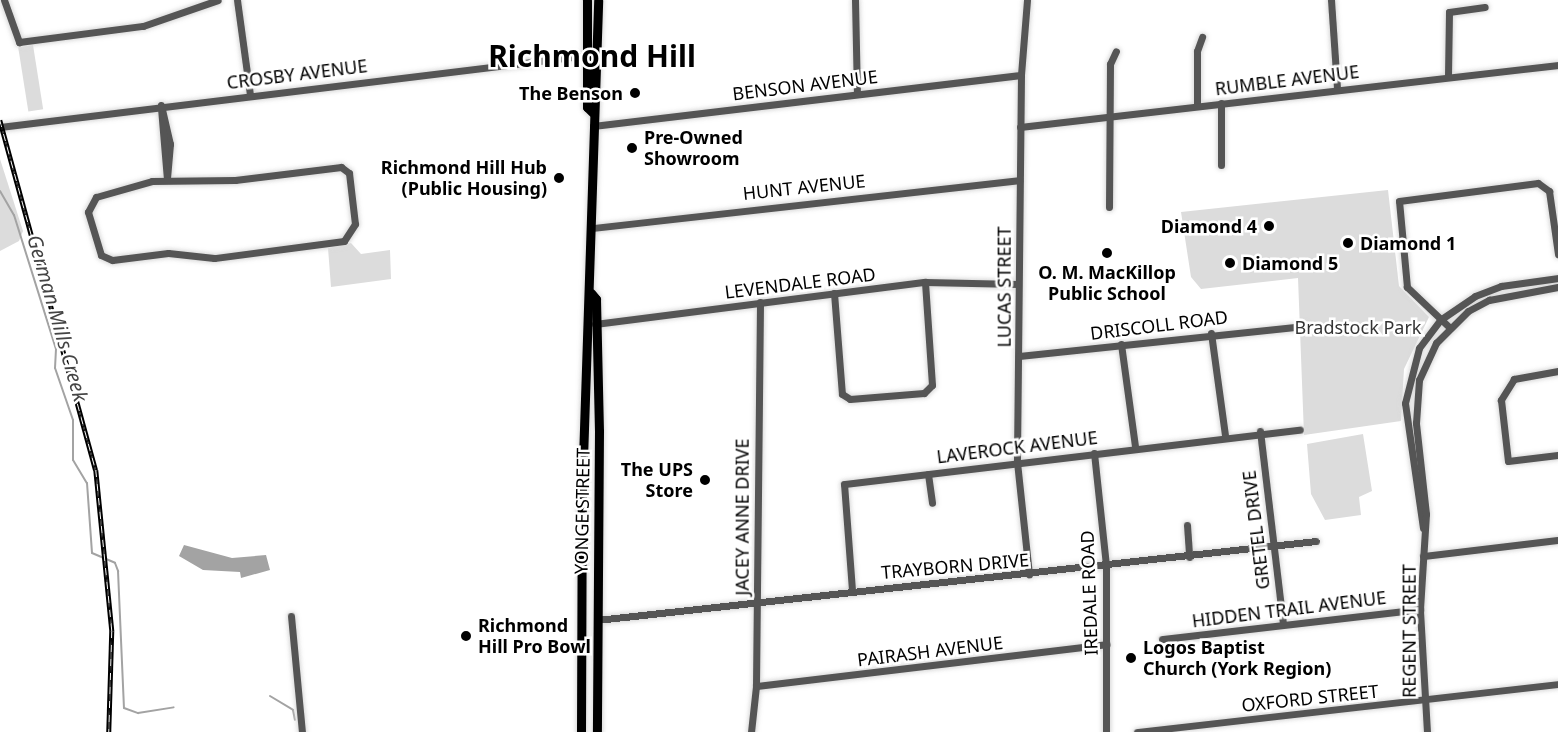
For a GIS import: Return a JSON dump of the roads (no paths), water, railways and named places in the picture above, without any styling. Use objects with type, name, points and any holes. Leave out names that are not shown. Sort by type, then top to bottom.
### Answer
[{"type":"main road","name":"YONGE STREET","points":[[587,0],[587,106],[593,113]]},
{"type":"main road","name":"YONGE STREET","points":[[581,732],[586,325],[591,293],[593,113],[598,106],[598,0]]},
{"type":"main road","name":"YONGE STREET","points":[[591,293],[597,324],[597,732]]},
{"type":"street","points":[[4,0],[19,42],[143,26],[218,0]]},
{"type":"street","points":[[237,0],[250,95]]},
{"type":"street","points":[[855,0],[857,94]]},
{"type":"street","name":"LUCAS STREET","points":[[1026,0],[1021,75],[1017,462],[1029,574]]},
{"type":"street","points":[[1331,0],[1337,89]]},
{"type":"street","points":[[1448,76],[1449,12],[1485,7]]},
{"type":"street","points":[[1197,105],[1197,51],[1202,38]]},
{"type":"street","points":[[1109,207],[1110,64],[1116,51]]},
{"type":"street","name":"CROSBY AVENUE","points":[[0,127],[161,105],[598,53]]},
{"type":"street","name":"RUMBLE AVENUE","points":[[1020,127],[1558,65]]},
{"type":"street","name":"BENSON AVENUE","points":[[593,126],[1021,75]]},
{"type":"street","points":[[1221,103],[1221,165]]},
{"type":"street","points":[[161,105],[167,179]]},
{"type":"street","points":[[340,166],[349,174],[355,224],[344,242],[214,258],[168,253],[112,260],[102,255],[91,202],[167,179],[235,180],[340,166]]},
{"type":"street","name":"HUNT AVENUE","points":[[593,228],[1019,180]]},
{"type":"street","points":[[1448,326],[1407,287],[1399,201],[1538,183],[1549,191],[1558,254]]},
{"type":"street","name":"REGENT STREET","points":[[1424,530],[1407,434],[1406,386],[1419,348],[1440,320],[1501,286],[1558,278]]},
{"type":"street","points":[[834,293],[842,394],[850,399],[924,393],[932,385],[925,282]]},
{"type":"street","name":"LEVENDALE ROAD","points":[[586,325],[925,282],[1018,284]]},
{"type":"street","name":"REGENT STREET","points":[[1427,732],[1423,700],[1420,609],[1424,530],[1415,405],[1424,365],[1448,326],[1489,300],[1558,287]]},
{"type":"street","name":"JACEY ANNE DRIVE","points":[[751,732],[756,686],[758,600],[760,302]]},
{"type":"street","name":"DRISCOLL ROAD","points":[[1019,356],[1211,333],[1304,326]]},
{"type":"street","points":[[1211,333],[1225,435]]},
{"type":"street","points":[[1121,344],[1135,446]]},
{"type":"street","points":[[1558,371],[1514,379],[1501,400],[1508,461],[1558,455]]},
{"type":"street","name":"LAVEROCK AVENUE","points":[[852,590],[844,484],[1225,435],[1300,430]]},
{"type":"street","name":"GRETEL DRIVE","points":[[1260,431],[1272,547],[1283,624]]},
{"type":"street","name":"IREDALE ROAD","points":[[1094,453],[1106,566],[1106,732]]},
{"type":"street","points":[[928,474],[932,503]]},
{"type":"street","points":[[1186,525],[1189,557]]},
{"type":"street","points":[[1423,556],[1558,540]]},
{"type":"street","name":"TRAYBORN DRIVE","points":[[597,620],[852,590],[930,587],[1316,541]]},
{"type":"street","name":"HIDDEN TRAIL AVENUE","points":[[1162,639],[1420,609]]},
{"type":"street","points":[[291,616],[302,732]]},
{"type":"street","name":"PAIRASH AVENUE","points":[[756,686],[1106,644]]},
{"type":"street","name":"OXFORD STREET","points":[[1137,732],[1558,684]]},
{"type":"waterway","name":"German Mills Creek","points":[[0,191],[14,215],[56,349],[55,368],[73,420],[73,460],[87,483],[92,553],[115,563],[118,571],[124,708],[138,713],[174,707]]},
{"type":"waterway","name":"German Mills Creek","points":[[270,696],[293,710],[295,720]]},
{"type":"railway","points":[[0,120],[96,470],[112,631],[109,732]]},
{"type":"place","name":"The Benson","points":[[635,93]]},
{"type":"place","name":"Pre-Owned Showroom","points":[[632,148]]},
{"type":"place","name":"Richmond Hill Hub (Public Housing)","points":[[559,178]]},
{"type":"place","name":"Diamond 4","points":[[1269,226]]},
{"type":"place","name":"Diamond 1","points":[[1348,243]]},
{"type":"place","name":"O. M. MacKillop Public School","points":[[1107,253]]},
{"type":"place","name":"Diamond 5","points":[[1230,263]]},
{"type":"place","name":"The UPS Store","points":[[705,480]]},
{"type":"place","name":"Richmond Hill Pro Bowl","points":[[466,636]]},
{"type":"place","name":"Logos Baptist Church (York Region)","points":[[1131,658]]},
{"type":"district","name":"Richmond Hill","points":[[592,56]]},
{"type":"park label","name":"Bradstock Park","points":[[1358,327]]}]
